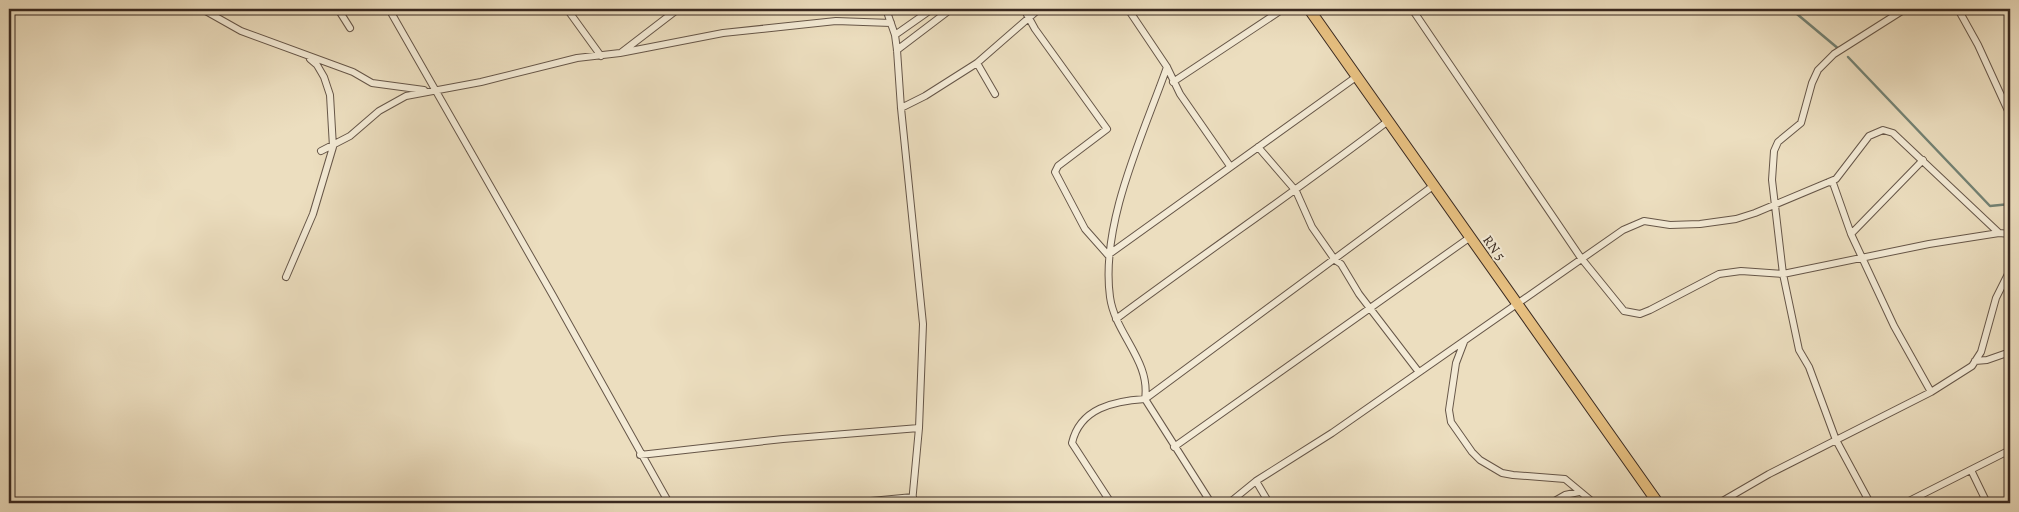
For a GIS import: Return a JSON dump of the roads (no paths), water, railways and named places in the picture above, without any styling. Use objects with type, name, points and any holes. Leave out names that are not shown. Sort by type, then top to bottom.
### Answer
[{"type":"main road","name":"RN 5","points":[[1309,9],[1658,503]]},
{"type":"street","points":[[202,9],[241,31],[353,72],[372,83],[433,90]]},
{"type":"street","points":[[338,9],[350,28]]},
{"type":"street","points":[[389,9],[433,90],[552,294],[668,503]]},
{"type":"street","points":[[567,9],[601,56]]},
{"type":"street","points":[[620,53],[678,9]]},
{"type":"street","points":[[850,503],[913,500],[919,428],[923,324],[900,108],[897,50],[895,35],[886,9]]},
{"type":"street","points":[[895,35],[932,9]]},
{"type":"street","points":[[897,50],[951,9]]},
{"type":"street","points":[[1024,9],[1107,130],[1058,166],[1055,172],[1085,229],[1108,255]]},
{"type":"street","points":[[900,108],[925,96],[977,63],[1001,44],[1028,16],[1039,9]]},
{"type":"street","points":[[1128,9],[1167,66],[1174,82],[1230,166]]},
{"type":"street","points":[[1174,82],[1281,9]]},
{"type":"street","points":[[1412,9],[1581,258],[1620,306],[1632,314],[1640,314],[1650,310],[1718,274],[1741,270],[1783,274],[1929,244],[2000,233],[2010,234]]},
{"type":"street","points":[[1870,503],[1836,440],[1809,367],[1799,350],[1783,274],[1772,180],[1774,151],[1778,142],[1801,123],[1812,83],[1818,70],[1834,54],[1905,9]]},
{"type":"street","points":[[1958,9],[1978,45],[2010,115]]},
{"type":"street","points":[[321,151],[333,147],[398,98],[433,90],[577,58],[620,53],[723,33],[836,21],[891,24]]},
{"type":"street","points":[[286,277],[313,214],[333,147],[330,95],[318,65],[308,56]]},
{"type":"street","points":[[977,63],[995,94]]},
{"type":"street","points":[[1167,66],[1115,214],[1108,255],[1110,299],[1116,319],[1143,371],[1146,382],[1145,399],[1211,503]]},
{"type":"street","points":[[1108,255],[1356,77]]},
{"type":"street","points":[[1116,319],[1199,256],[1296,191],[1388,121]]},
{"type":"street","points":[[1229,503],[1256,481],[1332,433],[1623,230],[1644,221],[1670,225],[1723,221],[1755,213],[1836,179],[1869,136],[1883,130],[1893,134],[1923,160],[2000,233]]},
{"type":"street","points":[[1258,147],[1296,191],[1312,227],[1334,260],[1341,264],[1369,308],[1418,372]]},
{"type":"street","points":[[1851,234],[1923,160]]},
{"type":"street","points":[[1829,182],[1833,183],[1838,192],[1851,234],[1894,326],[1931,392]]},
{"type":"street","points":[[1111,503],[1072,443],[1074,432],[1085,418],[1102,407],[1119,401],[1145,399],[1433,186]]},
{"type":"street","points":[[1174,447],[1470,238]]},
{"type":"street","points":[[1719,503],[1769,474],[1959,376],[1975,361],[1980,352],[1996,298],[2010,270]]},
{"type":"street","points":[[1465,341],[1456,363],[1449,410],[1451,422],[1472,452],[1480,460],[1513,476],[1556,476],[1565,479],[1594,503]]},
{"type":"street","points":[[1975,361],[1987,360],[2010,352]]},
{"type":"street","points":[[640,455],[783,439],[919,428]]},
{"type":"street","points":[[1905,503],[2010,450]]},
{"type":"street","points":[[1971,470],[1987,503]]},
{"type":"street","points":[[1256,481],[1269,503]]},
{"type":"street","points":[[1551,503],[1565,495],[1579,492]]},
{"type":"waterway","points":[[1791,9],[1840,50]]},
{"type":"waterway","points":[[1848,57],[1990,206],[2010,204]]}]
